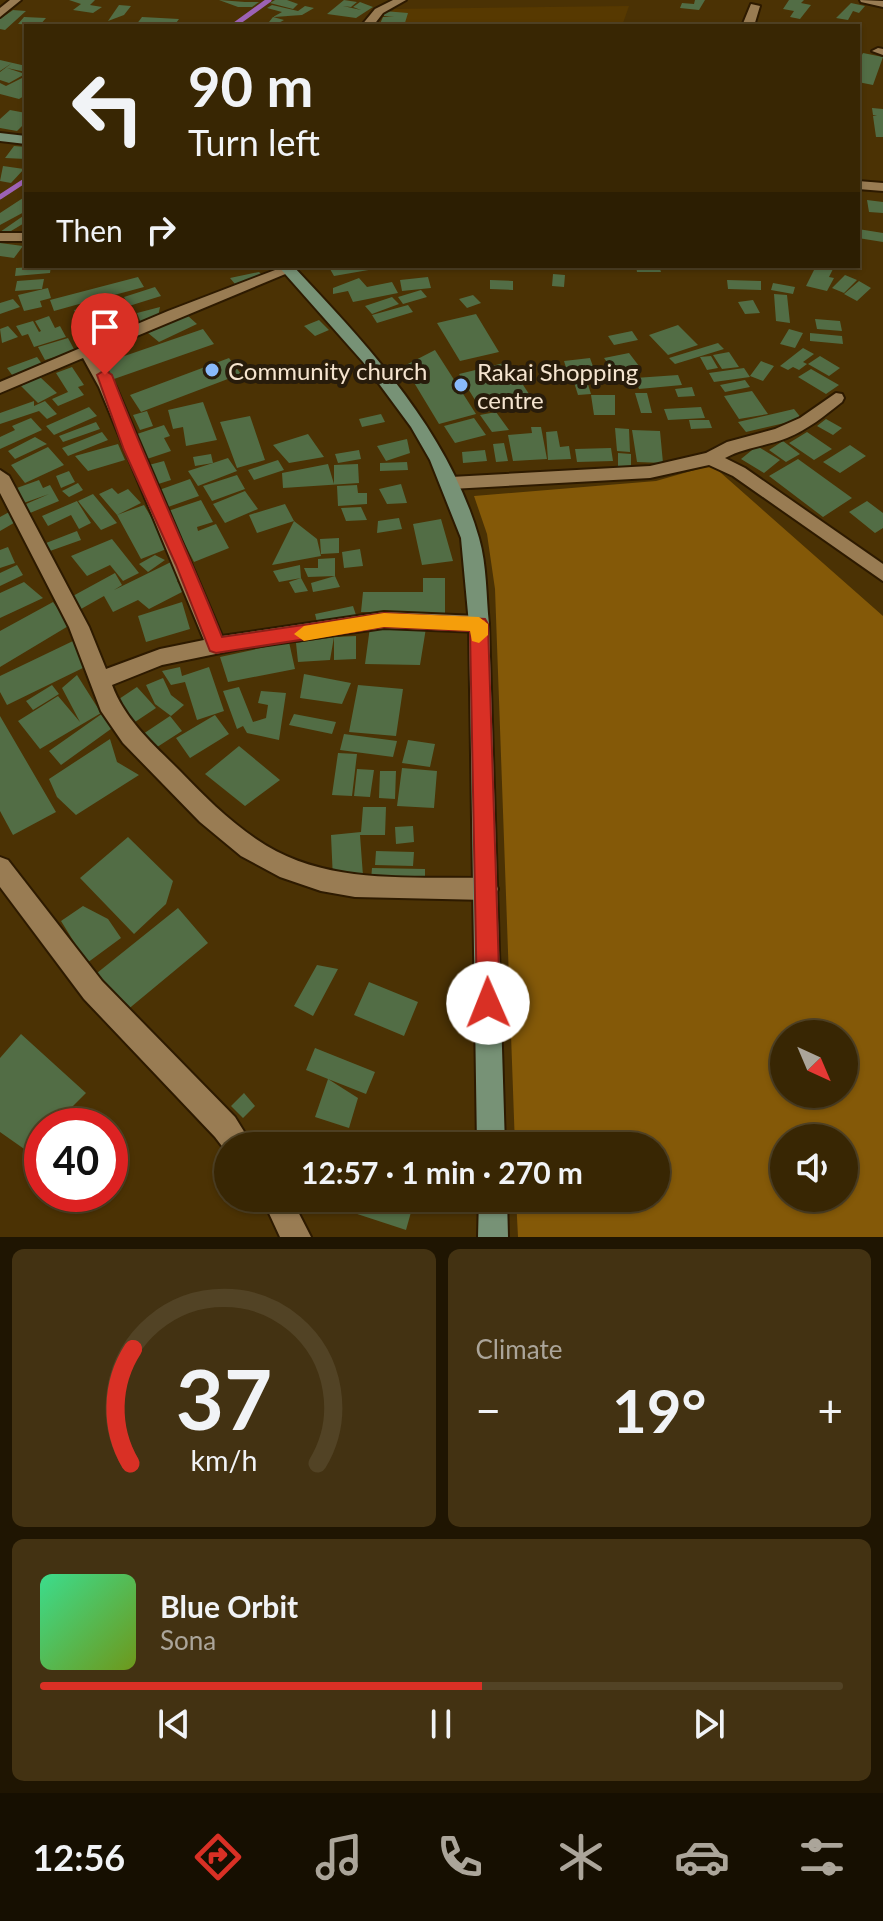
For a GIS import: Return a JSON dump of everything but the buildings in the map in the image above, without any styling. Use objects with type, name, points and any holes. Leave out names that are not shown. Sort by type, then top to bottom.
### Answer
[{"type":"street","points":[[0,14],[16,0]]},
{"type":"street","points":[[369,24],[379,11],[401,0]]},
{"type":"street","points":[[865,0],[883,4]]},
{"type":"street","points":[[749,24],[755,6]]},
{"type":"street","points":[[0,137],[24,140]]},
{"type":"street","points":[[860,185],[883,187]]},
{"type":"street","points":[[0,237],[24,237]]},
{"type":"street","points":[[0,388],[287,268],[394,387],[420,426],[451,483],[471,541],[479,624],[491,1132]]},
{"type":"street","points":[[86,351],[105,375],[132,450],[185,565],[216,646]]},
{"type":"street","points":[[451,483],[650,472],[711,458],[733,446],[780,434],[806,422],[836,398]]},
{"type":"street","points":[[711,458],[739,472],[883,574]]},
{"type":"street","points":[[0,476],[79,627],[109,705],[153,760],[208,815],[249,848],[288,869],[321,880],[355,886],[486,889]]},
{"type":"street","points":[[99,681],[160,657],[384,620],[479,624]]},
{"type":"street","points":[[0,868],[93,990],[229,1132]]},
{"type":"street","points":[[283,1212],[296,1237]]},
{"type":"street","points":[[493,1212],[493,1237]]},
{"type":"shaded area","points":[[629,6],[623,24],[382,24],[394,9]]},
{"type":"shaded area","points":[[712,465],[883,616],[883,1237],[518,1237],[517,1212],[670,1212],[670,1132],[514,1132],[495,589],[487,534],[474,496],[656,481]]},
{"type":"waterway","points":[[236,24],[269,0]]},
{"type":"waterway","points":[[0,197],[24,181]]},
{"type":"slow traffic","points":[[304,634],[384,620],[479,624],[479,635]]},
{"type":"place","name":"Community church","points":[[212,370]]},
{"type":"place","name":"Rakai Shopping centre","points":[[461,385]]},
{"type":"route","points":[[105,375],[132,450],[185,565],[216,646],[384,620],[479,624],[488,1003]]}]
